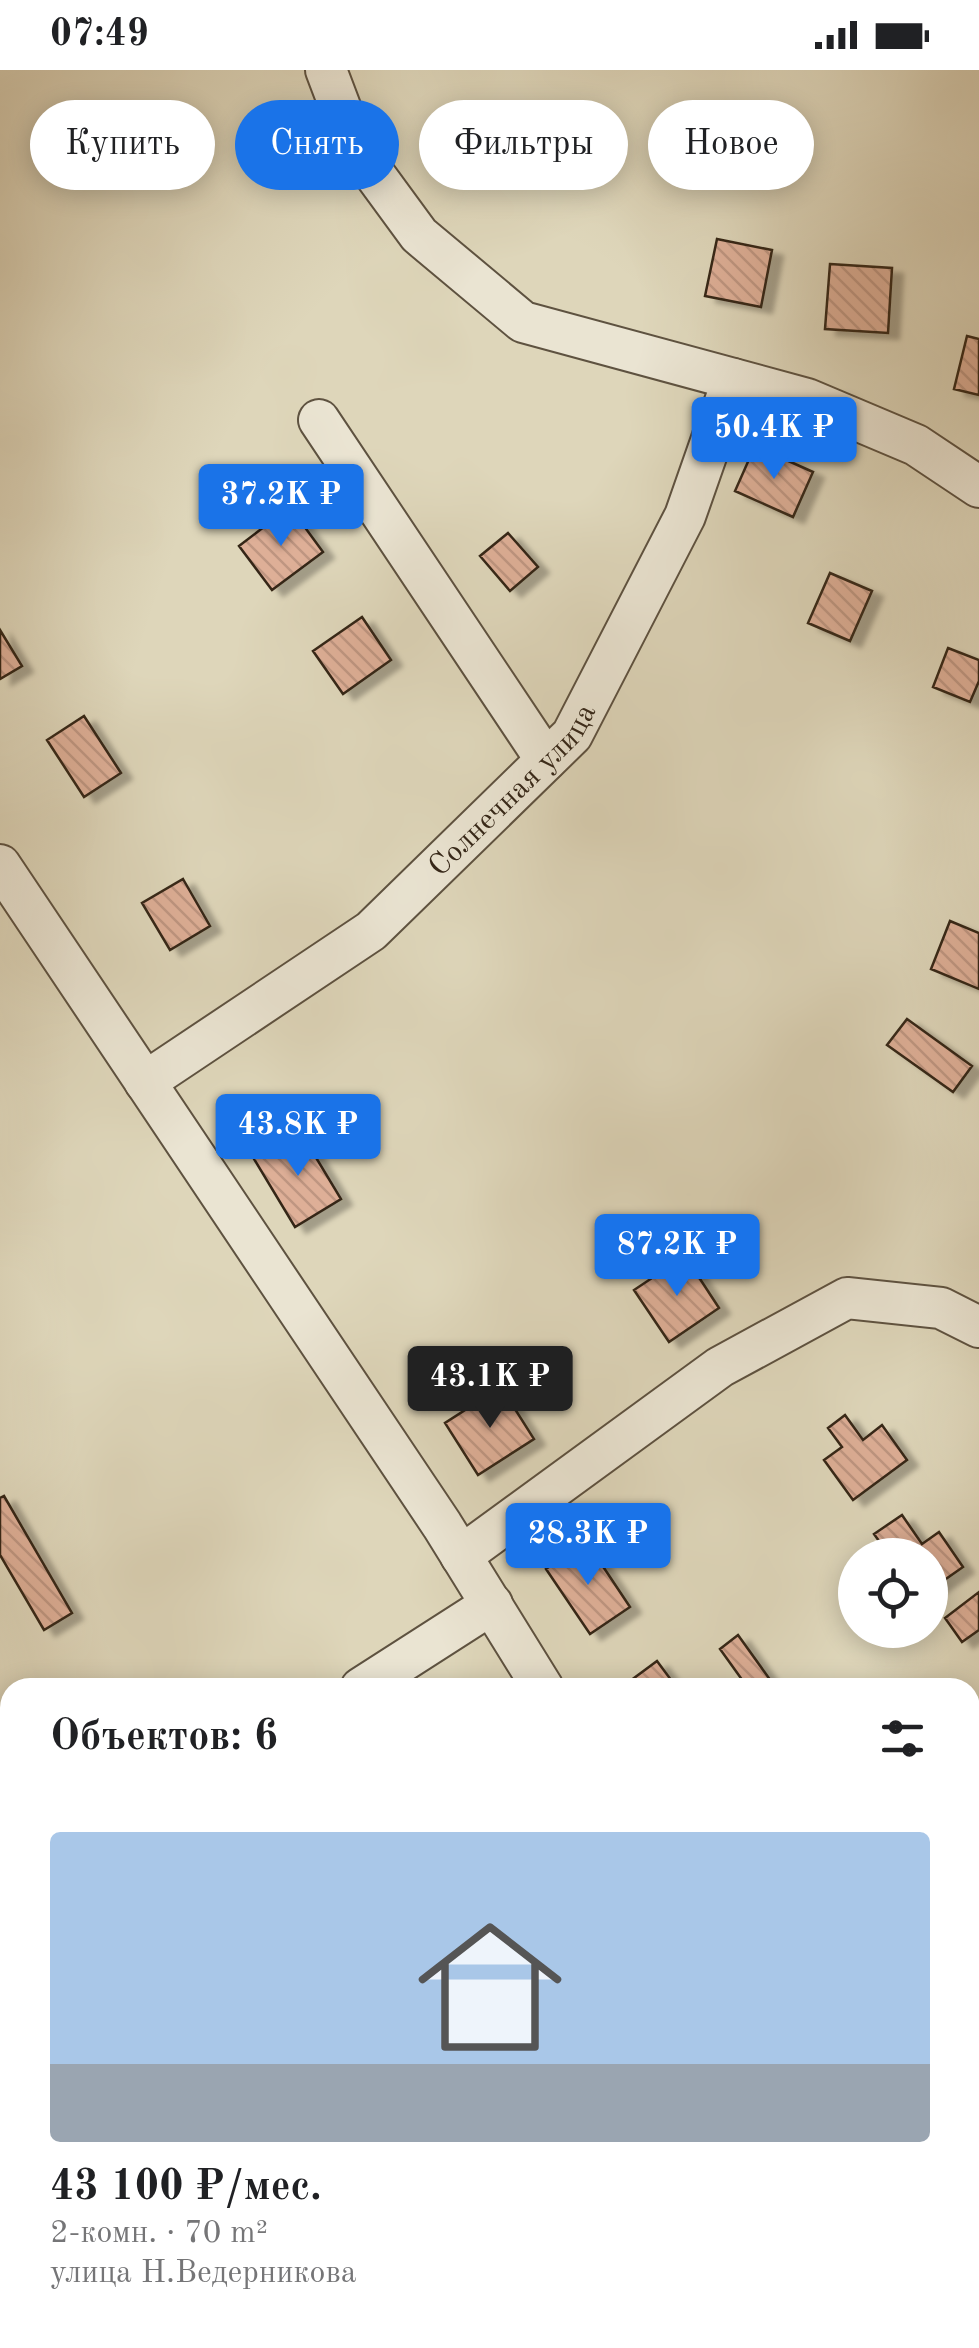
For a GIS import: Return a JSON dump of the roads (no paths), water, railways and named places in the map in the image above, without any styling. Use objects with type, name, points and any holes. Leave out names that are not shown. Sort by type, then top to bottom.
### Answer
[{"type":"street","points":[[326,70],[356,149],[419,234],[523,322],[806,400],[916,444],[979,487]]},
{"type":"street","name":"Солнечная улица","points":[[145,1082],[371,931],[572,736],[685,516],[733,379]]},
{"type":"street","points":[[319,420],[546,760]]},
{"type":"street","points":[[0,865],[462,1556],[538,1678]]},
{"type":"street","points":[[462,1556],[720,1367],[847,1298],[941,1308],[979,1326]]},
{"type":"street","points":[[377,1678],[492,1604]]}]
